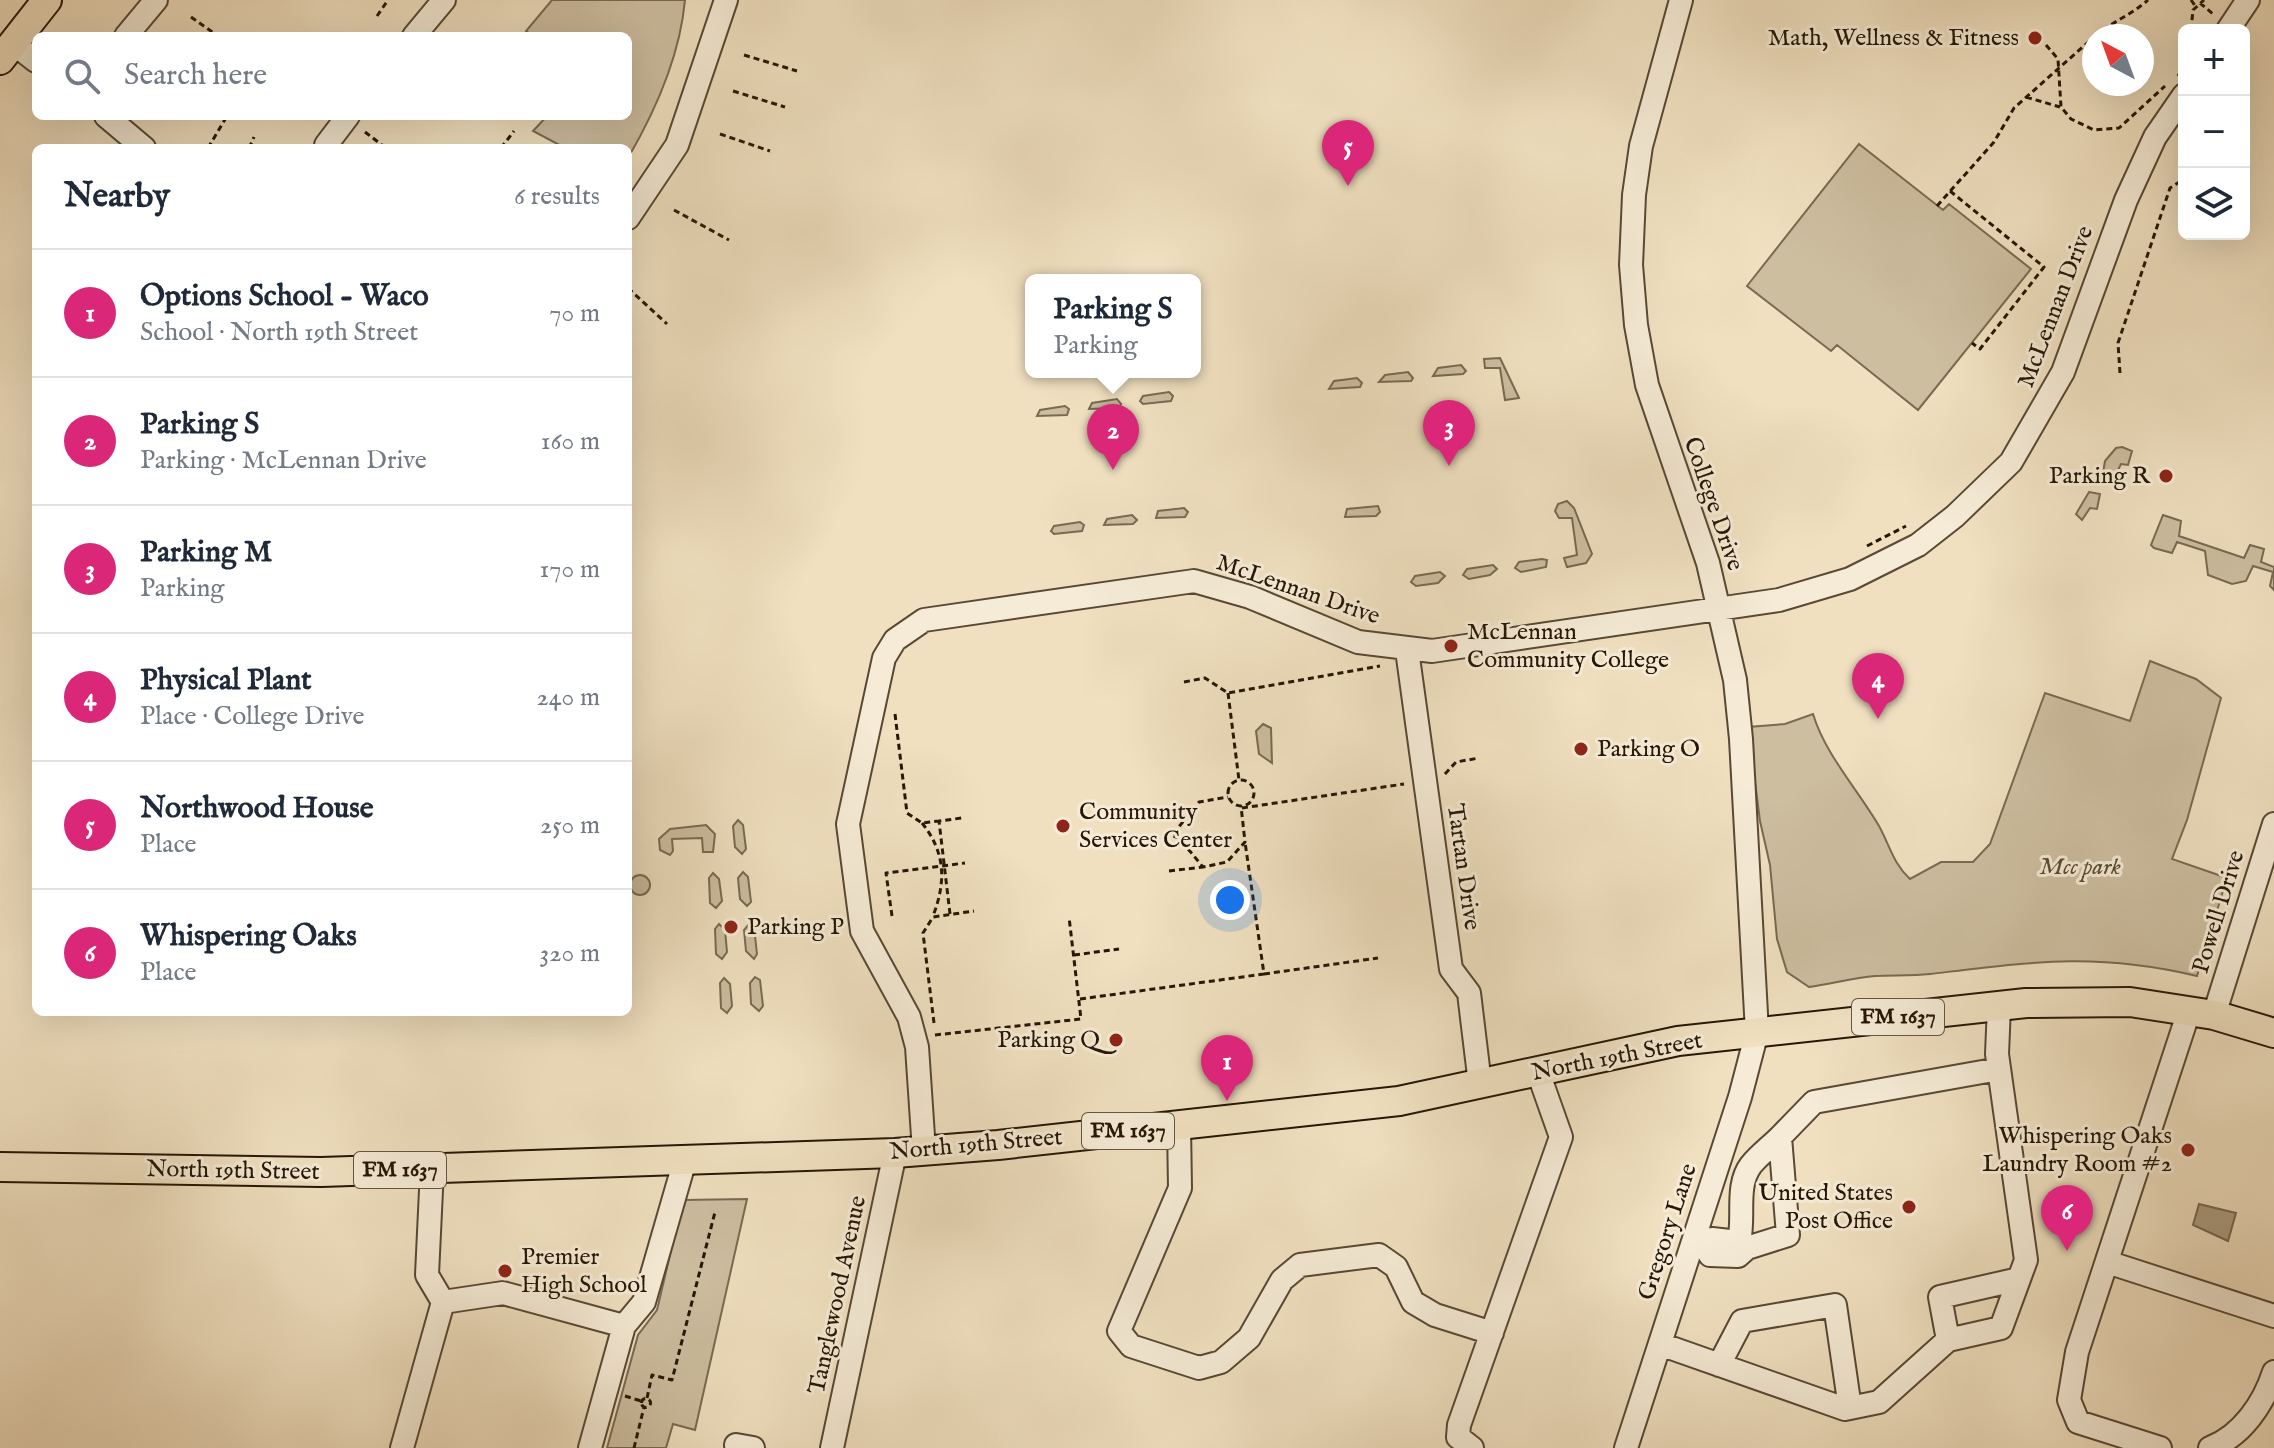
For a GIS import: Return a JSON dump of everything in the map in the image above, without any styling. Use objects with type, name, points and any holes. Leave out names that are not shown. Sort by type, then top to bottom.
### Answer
[{"type":"main road","points":[[7,51],[47,0]]},
{"type":"main road","name":"North 19th Street","points":[[0,1167],[321,1172],[924,1151],[1399,1101],[1678,1041],[1999,1006],[2088,1000],[2202,1013],[2274,1033]]},
{"type":"street","points":[[129,32],[156,0]]},
{"type":"street","points":[[417,32],[444,0]]},
{"type":"street","points":[[632,212],[677,145],[726,0]]},
{"type":"street","name":"College Drive","points":[[1681,0],[1641,146],[1634,195],[1631,265],[1636,325],[1647,385],[1661,433],[1695,520],[1720,608],[1735,680],[1757,1032]]},
{"type":"street","points":[[2222,23],[2248,0]]},
{"type":"street","points":[[7,51],[32,60]]},
{"type":"street","name":"McLennan Drive","points":[[924,1151],[917,1047],[909,1017],[862,931],[848,824],[884,658],[895,640],[924,620],[1194,581],[1250,597],[1358,642],[1432,651],[1720,608],[1811,591],[1850,579],[1918,545],[1955,516],[2011,462],[2063,372],[2126,200],[2174,91]]},
{"type":"street","points":[[111,120],[139,144]]},
{"type":"street","points":[[327,144],[345,120]]},
{"type":"street","name":"Tartan Drive","points":[[1407,650],[1451,969],[1469,993],[1480,1084]]},
{"type":"street","name":"Powell Drive","points":[[2160,1448],[2078,1422],[2069,1400],[2077,1352],[2107,1262],[2274,824]]},
{"type":"street","points":[[1660,1344],[1845,1409],[1879,1402],[1948,1340],[2001,1328],[2026,1260],[1999,1069],[1999,1006]]},
{"type":"street","name":"Gregory Lane","points":[[1626,1448],[1660,1344],[1698,1244],[1757,1032]]},
{"type":"street","points":[[1698,1244],[1710,1255],[1738,1256],[1743,1245],[1742,1186],[1751,1166],[1814,1102],[1999,1069]]},
{"type":"street","points":[[1472,1448],[1458,1437],[1459,1425],[1561,1137],[1538,1072]]},
{"type":"street","points":[[1179,1126],[1180,1188],[1119,1331],[1131,1346],[1199,1368],[1221,1362],[1249,1338],[1282,1280],[1300,1265],[1379,1255],[1396,1267],[1413,1302],[1435,1315],[1492,1333]]},
{"type":"street","points":[[1743,1245],[1788,1235],[1780,1137]]},
{"type":"street","name":"Tanglewood Avenue","points":[[832,1448],[895,1153]]},
{"type":"street","points":[[590,1448],[624,1326],[644,1302],[685,1160]]},
{"type":"street","points":[[402,1448],[443,1302],[427,1275],[432,1169]]},
{"type":"street","points":[[2107,1262],[2274,1316]]},
{"type":"street","points":[[1948,1340],[1940,1297],[2019,1279]]},
{"type":"street","points":[[443,1302],[503,1293],[624,1326]]},
{"type":"street","points":[[1719,1365],[1742,1321],[1835,1305],[1850,1408]]},
{"type":"street","points":[[2210,1448],[2224,1443],[2255,1412],[2268,1393],[2274,1372]]},
{"type":"path","points":[[377,16],[388,0]]},
{"type":"path","points":[[2110,24],[2129,17],[2148,0]]},
{"type":"path","points":[[2191,0],[2200,3],[2222,23]]},
{"type":"path","points":[[2192,24],[2193,10],[2200,3]]},
{"type":"path","points":[[191,17],[212,32]]},
{"type":"path","points":[[2046,45],[2058,59],[2061,107]]},
{"type":"path","points":[[1937,206],[1982,157],[2014,108],[2082,48]]},
{"type":"path","points":[[744,55],[797,71]]},
{"type":"path","points":[[733,91],[785,107]]},
{"type":"path","points":[[2026,97],[2052,101],[2082,125],[2108,131],[2132,119],[2156,91],[2174,91]]},
{"type":"path","points":[[210,144],[225,120]]},
{"type":"path","points":[[504,144],[514,131]]},
{"type":"path","points":[[365,132],[381,144]]},
{"type":"path","points":[[720,134],[770,151]]},
{"type":"path","points":[[251,144],[254,137]]},
{"type":"path","points":[[2120,373],[2118,343],[2170,188],[2178,183]]},
{"type":"path","points":[[1950,191],[2044,267],[1980,349],[1972,343]]},
{"type":"path","points":[[674,210],[729,240]]},
{"type":"path","points":[[632,292],[667,324]]},
{"type":"path","points":[[1866,546],[1915,524]]},
{"type":"path","points":[[1184,682],[1205,678],[1228,693],[1383,666]]},
{"type":"path","points":[[1228,693],[1239,780]]},
{"type":"path","points":[[895,714],[907,813],[922,823],[937,845],[943,866],[943,885],[933,917],[923,933],[935,1037],[1081,1019],[1069,917]]},
{"type":"path","points":[[1442,778],[1456,762],[1479,758]]},
{"type":"path","points":[[1228,797],[1229,787],[1239,780],[1246,781],[1254,789],[1252,799],[1242,807]]},
{"type":"path","points":[[1173,834],[1199,802],[1228,797],[1242,807],[1409,784]]},
{"type":"path","points":[[1242,807],[1264,974]]},
{"type":"path","points":[[922,823],[962,818]]},
{"type":"path","points":[[939,821],[950,914]]},
{"type":"path","points":[[1164,833],[1173,834],[1203,867]]},
{"type":"path","points":[[1169,871],[1227,862],[1245,842]]},
{"type":"path","points":[[892,916],[886,873],[965,863]]},
{"type":"path","points":[[933,917],[974,911]]},
{"type":"path","points":[[1064,945],[1072,944]]},
{"type":"path","points":[[1074,955],[1119,949]]},
{"type":"path","points":[[1079,1000],[1378,958]]},
{"type":"path","points":[[634,1448],[644,1407],[641,1402],[647,1398],[652,1375],[672,1380],[715,1212]]},
{"type":"green space","points":[[552,0],[685,0],[678,42],[665,82],[632,151],[632,144],[557,144],[533,131],[543,120],[632,120],[632,32],[526,31]]},
{"type":"green space","points":[[1859,144],[1943,210],[1949,204],[2031,269],[1918,410],[1837,345],[1831,351],[1747,286]]},
{"type":"green space","points":[[1500,358],[1519,398],[1505,400],[1500,368],[1485,368],[1484,359]]},
{"type":"green space","points":[[1461,365],[1466,371],[1463,374],[1433,376],[1438,368]]},
{"type":"green space","points":[[1408,372],[1413,378],[1411,381],[1379,382],[1385,375]]},
{"type":"green space","points":[[1357,378],[1362,383],[1360,387],[1329,389],[1334,381]]},
{"type":"green space","points":[[1169,392],[1173,396],[1171,401],[1143,404],[1140,401],[1143,396]]},
{"type":"green space","points":[[1117,399],[1121,404],[1119,408],[1089,409],[1092,403]]},
{"type":"green space","points":[[1065,406],[1069,409],[1067,415],[1037,416],[1040,410]]},
{"type":"green space","points":[[2116,448],[2132,451],[2128,465],[2121,464],[2115,476],[2103,473],[2105,461]]},
{"type":"green space","points":[[2089,492],[2100,494],[2097,509],[2090,508],[2082,520],[2076,514]]},
{"type":"green space","points":[[1567,501],[1574,508],[1592,554],[1586,563],[1567,567],[1564,558],[1577,555],[1572,518],[1559,518],[1555,511],[1558,504]]},
{"type":"green space","points":[[1378,506],[1380,512],[1376,516],[1345,517],[1347,509]]},
{"type":"green space","points":[[1184,508],[1188,512],[1185,517],[1156,518],[1158,511]]},
{"type":"green space","points":[[1132,515],[1137,520],[1133,524],[1104,525],[1107,519]]},
{"type":"green space","points":[[2163,515],[2181,521],[2179,536],[2244,558],[2250,545],[2264,549],[2261,562],[2274,567],[2274,590],[2270,586],[2273,572],[2253,566],[2246,581],[2232,584],[2208,575],[2205,551],[2177,542],[2172,553],[2154,548],[2151,545]]},
{"type":"green space","points":[[1080,522],[1084,525],[1082,531],[1054,534],[1051,531],[1054,526]]},
{"type":"green space","points":[[1547,560],[1546,567],[1521,572],[1515,568],[1519,562]]},
{"type":"green space","points":[[1493,565],[1497,569],[1490,575],[1469,579],[1463,575],[1467,569]]},
{"type":"green space","points":[[1440,572],[1445,576],[1438,583],[1416,586],[1411,582],[1415,576]]},
{"type":"green space","name":"Mcc park","points":[[2150,661],[2196,679],[2221,698],[2187,820],[2172,859],[2227,878],[2197,976],[2126,964],[2063,962],[1923,975],[1875,976],[1809,987],[1787,972],[1777,939],[1770,865],[1760,821],[1748,727],[1785,724],[1813,714],[1834,758],[1910,879],[1941,862],[1973,862],[1990,844],[2045,693],[2130,721]]},
{"type":"green space","points":[[1263,724],[1271,728],[1272,763],[1259,754],[1256,731]]},
{"type":"green space","points":[[738,820],[743,825],[746,849],[742,854],[735,847],[733,826]]},
{"type":"green space","points":[[706,825],[715,834],[713,852],[703,852],[702,838],[672,839],[673,851],[670,855],[660,850],[659,839],[670,829]]},
{"type":"green space","points":[[743,872],[748,877],[751,902],[747,906],[740,899],[738,878]]},
{"type":"green space","points":[[713,873],[719,879],[722,901],[716,908],[710,903],[709,878]]},
{"type":"green space","points":[[636,876],[644,876],[649,881],[649,889],[644,894],[632,890],[632,880]]},
{"type":"green space","points":[[719,924],[725,930],[727,952],[722,959],[716,954],[715,929]]},
{"type":"green space","points":[[749,924],[754,927],[757,954],[754,959],[746,951],[744,930]]},
{"type":"green space","points":[[755,977],[760,980],[763,1006],[759,1011],[751,1004],[750,983]]},
{"type":"green space","points":[[724,978],[730,984],[732,1006],[727,1013],[721,1008],[720,983]]},
{"type":"green space","points":[[747,1199],[695,1430],[673,1424],[666,1448],[607,1448],[638,1335],[657,1310],[683,1200]]},
{"type":"shaded area","points":[[2199,1204],[2236,1213],[2228,1241],[2193,1225]]},
{"type":"place","name":"Math, Wellness & Fitness","points":[[2035,38]]},
{"type":"place","name":"Northwood House","points":[[1348,186]]},
{"type":"place","name":"Parking M","points":[[1449,466]]},
{"type":"place","name":"Parking S","points":[[1113,470]]},
{"type":"place","name":"Parking R","points":[[2166,476]]},
{"type":"place","name":"McLennan Community College","points":[[1451,646]]},
{"type":"place","name":"Physical Plant","points":[[1878,719]]},
{"type":"place","name":"Parking O","points":[[1581,749]]},
{"type":"place","name":"Community Services Center","points":[[1063,826]]},
{"type":"place","name":"Parking P","points":[[731,927]]},
{"type":"place","name":"Parking Q","points":[[1116,1040]]},
{"type":"place","name":"Options School - Waco","points":[[1227,1101]]},
{"type":"place","name":"Whispering Oaks Laundry Room #2","points":[[2188,1150]]},
{"type":"place","name":"United States Post Office","points":[[1909,1207]]},
{"type":"place","name":"Whispering Oaks","points":[[2067,1251]]},
{"type":"place","name":"Premier High School","points":[[505,1271]]}]
